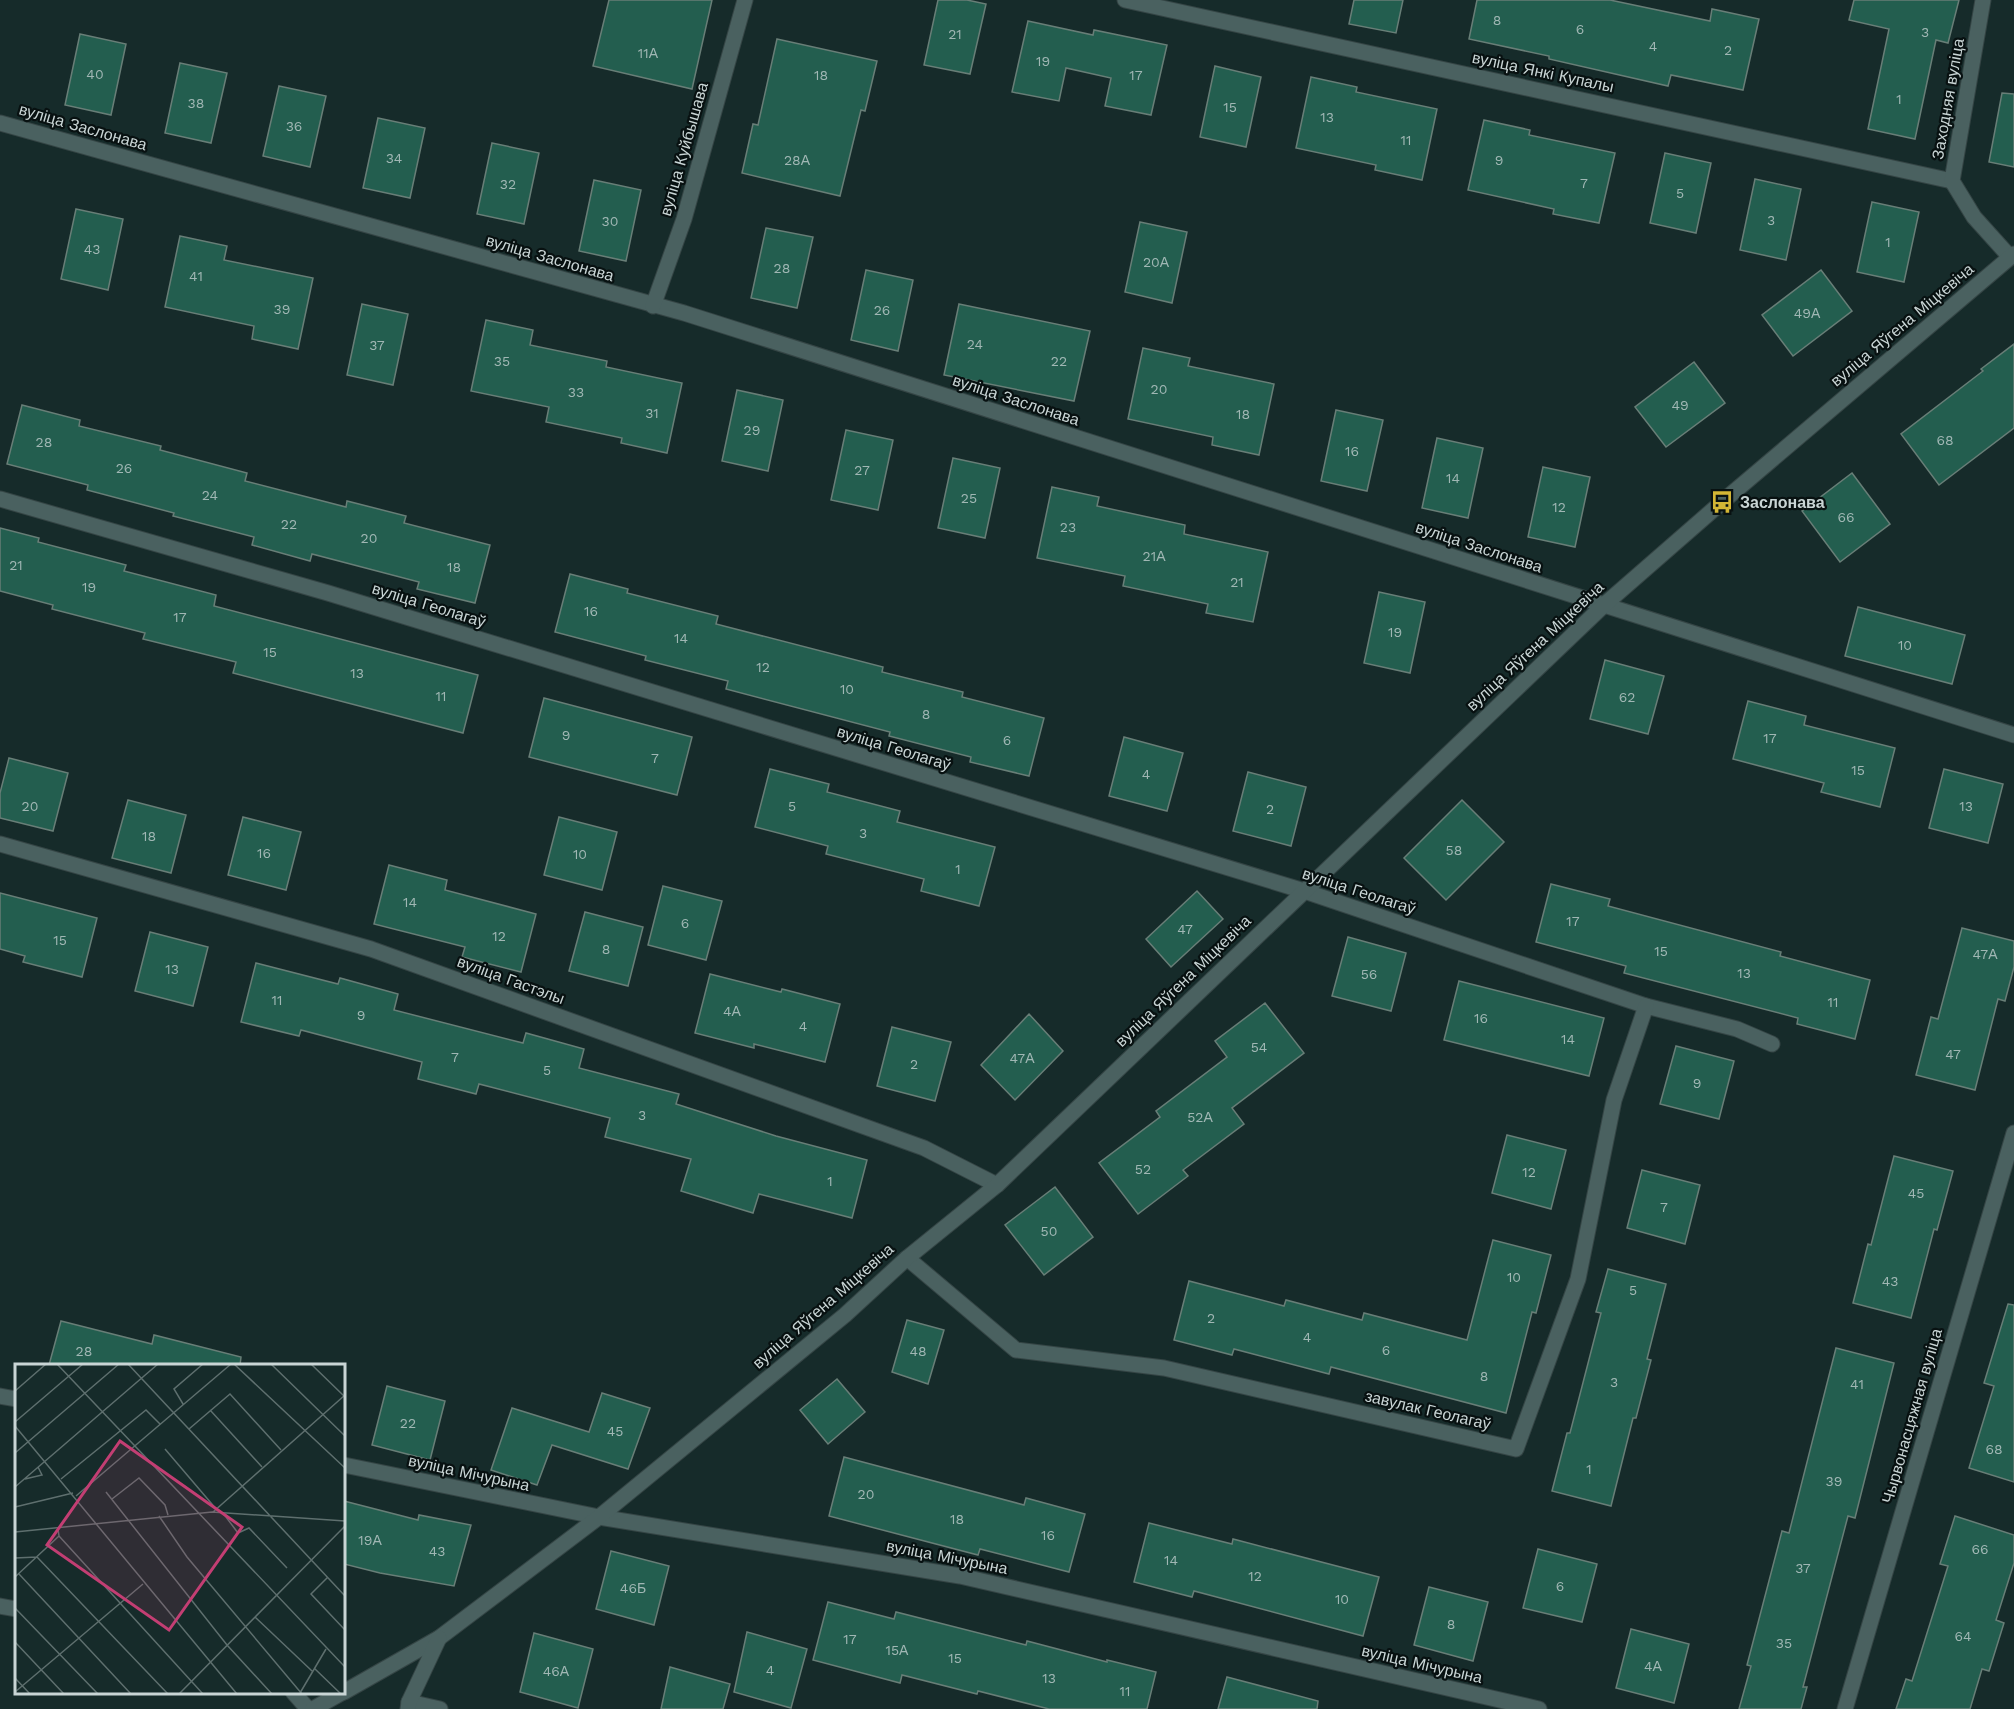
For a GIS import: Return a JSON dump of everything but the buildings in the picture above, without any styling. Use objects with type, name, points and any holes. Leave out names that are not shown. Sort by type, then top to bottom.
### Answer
[{"type":"street","name":"вуліца Куйбышава","points":[[653,306],[684,219],[745,0]]},
{"type":"street","name":"вуліца Янкі Купалы","points":[[1125,0],[1952,180]]},
{"type":"street","name":"Заходняя вуліца","points":[[1983,0],[1952,180],[1974,217],[2012,255]]},
{"type":"street","name":"вуліца Заслонава","points":[[0,123],[684,313],[2014,735]]},
{"type":"street","name":"вуліца Яўгена Міцкевіча","points":[[345,1691],[439,1638],[599,1517],[845,1314],[907,1258],[998,1185],[1604,605],[2012,255]]},
{"type":"street","name":"вуліца Геолагаў","points":[[0,499],[339,597],[1304,891],[1646,1006],[1737,1029],[1772,1044]]},
{"type":"street","name":"вуліца Гастэлы","points":[[0,844],[371,949],[924,1148],[998,1185]]},
{"type":"street","name":"завулак Геолагаў","points":[[907,1258],[1016,1350],[1164,1368],[1516,1449],[1578,1279],[1614,1100],[1646,1006]]},
{"type":"street","name":"Чырвонасцяжная вуліца","points":[[1845,1709],[2014,1132]]},
{"type":"street","points":[[0,1396],[15,1399]]},
{"type":"street","name":"вуліца Мічурына","points":[[345,1465],[599,1517],[960,1576],[1539,1709]]},
{"type":"street","points":[[0,1606],[15,1609]]},
{"type":"street","points":[[439,1638],[408,1706],[440,1709]]},
{"type":"street","points":[[295,1694],[308,1709]]},
{"type":"street","name":"вуліца Яўгена Міцкевіча","points":[[313,1709],[339,1694]]},
{"type":"place","name":"Заслонава","points":[[1722,502]]}]
